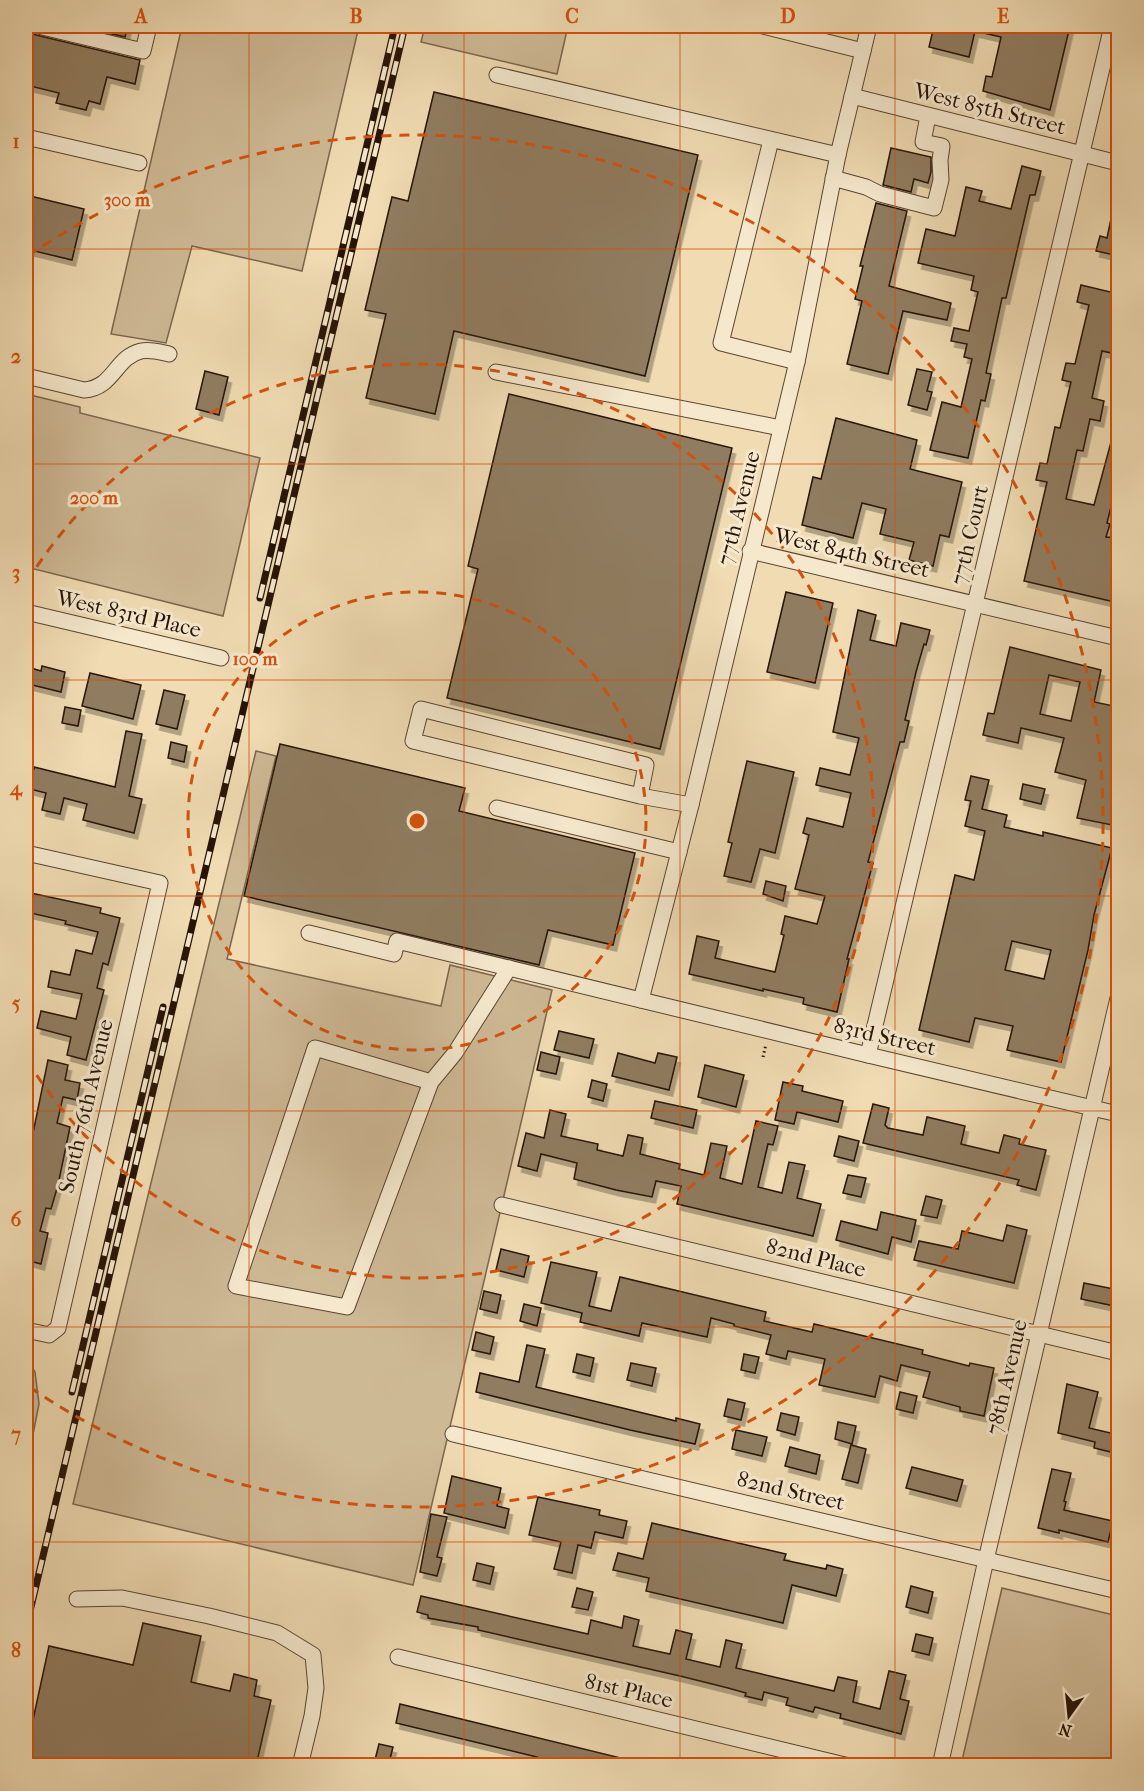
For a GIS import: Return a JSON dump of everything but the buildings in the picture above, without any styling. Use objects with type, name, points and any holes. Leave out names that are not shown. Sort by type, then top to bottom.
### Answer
[{"type":"street","points":[[38,26],[143,51],[149,26]]},
{"type":"street","points":[[763,26],[812,32],[863,51]]},
{"type":"street","name":"77th Avenue","points":[[642,1000],[797,362],[838,155],[869,26]]},
{"type":"street","name":"77th Court","points":[[868,1055],[1112,26]]},
{"type":"street","points":[[497,75],[838,155]]},
{"type":"street","name":"West 85th Street","points":[[852,96],[1119,163]]},
{"type":"street","points":[[834,178],[866,187],[880,194],[934,208],[941,180],[942,146],[923,142],[928,116]]},
{"type":"street","points":[[26,137],[139,163]]},
{"type":"street","points":[[771,140],[721,343],[797,362]]},
{"type":"street","points":[[26,376],[84,390],[98,388],[131,356],[152,350],[170,354]]},
{"type":"street","points":[[496,372],[781,428]]},
{"type":"street","name":"West 84th Street","points":[[750,551],[1119,638]]},
{"type":"street","name":"West 83rd Place","points":[[26,612],[221,658]]},
{"type":"street","points":[[640,796],[646,765],[421,710],[413,741],[640,796],[691,805]]},
{"type":"street","points":[[497,808],[679,852]]},
{"type":"street","name":"South 76th Avenue","points":[[26,853],[160,883],[62,1314],[57,1328],[49,1335],[26,1330]]},
{"type":"street","name":"83rd Street","points":[[309,933],[394,954],[398,940],[1119,1114]]},
{"type":"street","points":[[431,1082],[315,1048],[236,1286],[347,1307],[431,1082],[455,1053],[509,968]]},
{"type":"street","name":"78th Avenue","points":[[940,1766],[986,1560],[1119,999]]},
{"type":"street","name":"82nd Place","points":[[502,1205],[1119,1353]]},
{"type":"street","name":"82nd Street","points":[[453,1434],[1119,1592]]},
{"type":"street","points":[[77,1599],[122,1598],[209,1616],[277,1633],[313,1655],[316,1688],[300,1766]]},
{"type":"street","name":"81st Place","points":[[398,1657],[849,1766]]},
{"type":"shaded area","points":[[182,26],[359,26],[302,271],[192,246],[166,343],[111,334]]},
{"type":"shaded area","points":[[425,26],[568,26],[557,74],[421,42]]},
{"type":"shaded area","points":[[26,394],[80,407],[80,413],[260,458],[223,616],[26,567]]},
{"type":"shaded area","points":[[256,751],[276,756],[227,959],[441,1006],[450,965],[552,990],[413,1585],[73,1504]]},
{"type":"shaded area","points":[[26,1357],[35,1372],[39,1404],[26,1470]]},
{"type":"shaded area","points":[[1002,1588],[1118,1616],[1118,1765],[961,1765]]},
{"type":"railway","points":[[260,598],[395,26]]},
{"type":"railway","points":[[26,1628],[405,26]]},
{"type":"railway","points":[[72,1392],[163,1007]]}]
